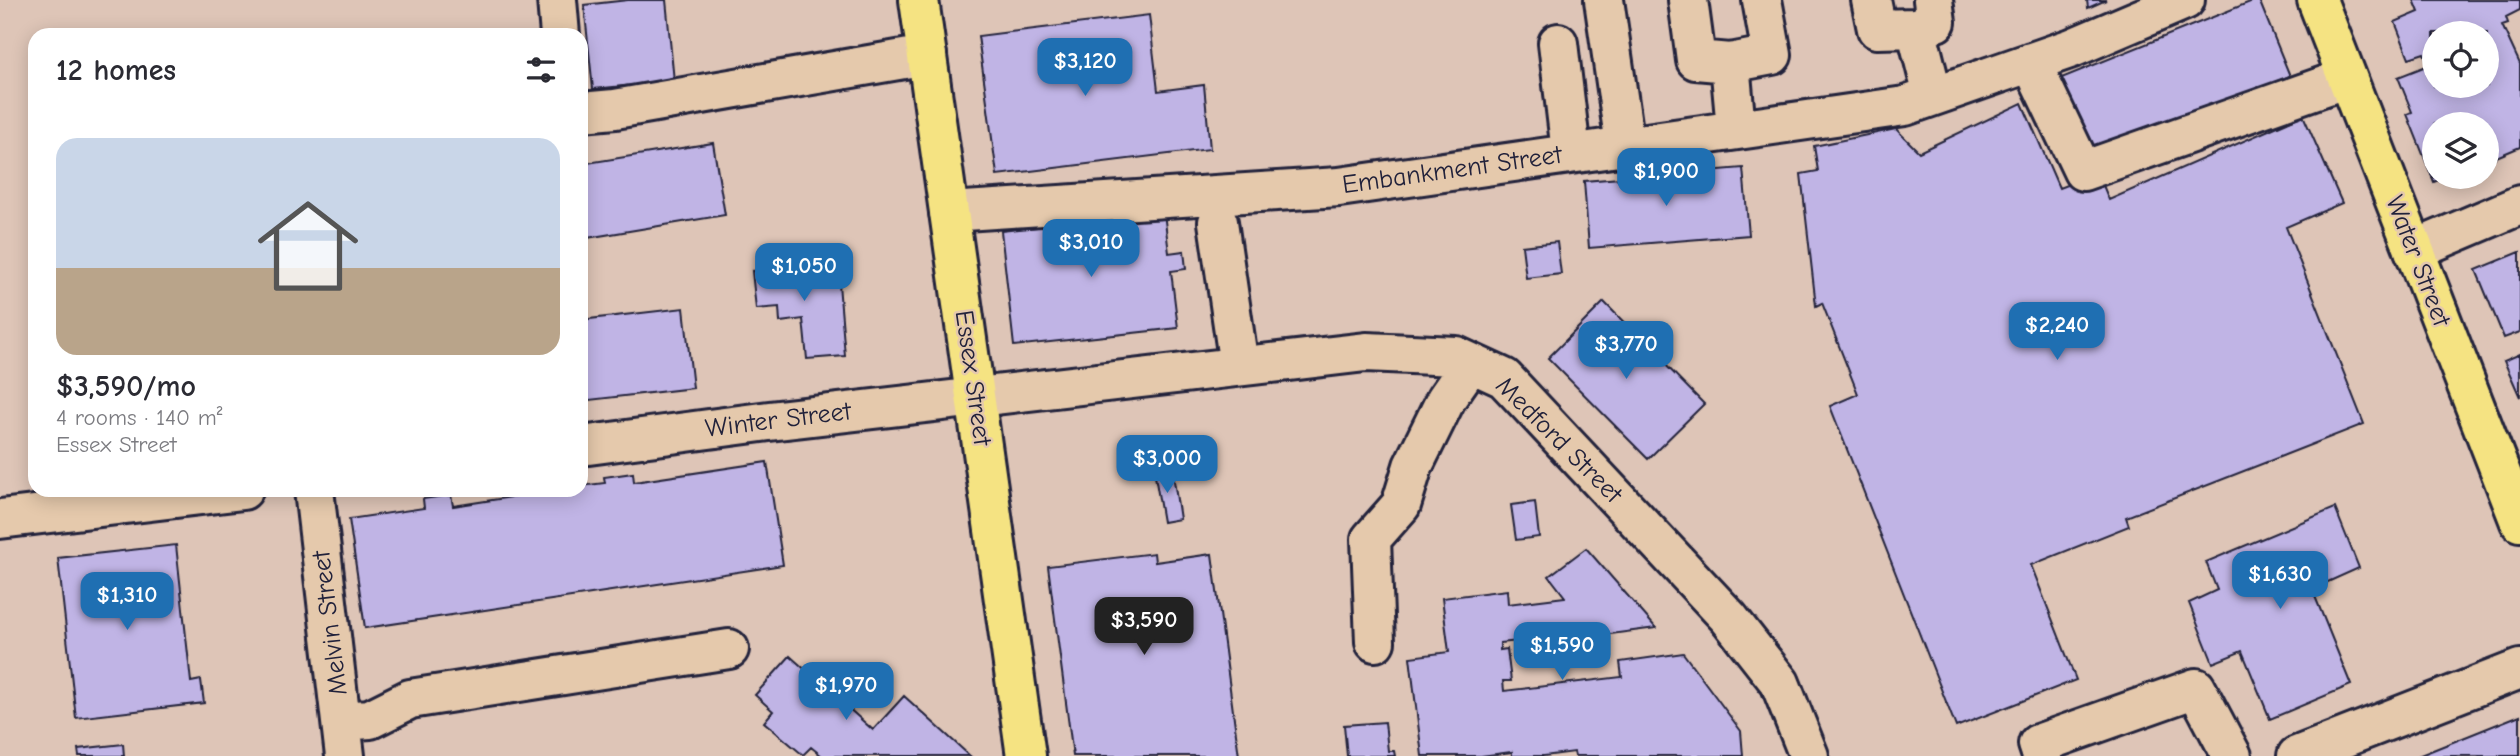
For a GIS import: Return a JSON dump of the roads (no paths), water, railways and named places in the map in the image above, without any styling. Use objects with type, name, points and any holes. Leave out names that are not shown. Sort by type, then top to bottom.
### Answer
[{"type":"main road","name":"Essex Street","points":[[919,0],[1026,756]]},
{"type":"main road","name":"Water Street","points":[[2317,0],[2520,522]]},
{"type":"street","points":[[557,0],[559,28]]},
{"type":"street","points":[[1604,0],[1625,145]]},
{"type":"street","points":[[1688,0],[1696,60],[1730,63],[1772,55],[1762,0]]},
{"type":"street","points":[[1871,0],[1877,29],[1925,14],[1933,96]]},
{"type":"street","name":"Embankment Street","points":[[949,212],[1339,187],[1905,106],[2072,48],[2185,0]]},
{"type":"street","points":[[1558,43],[1571,152]]},
{"type":"street","points":[[588,111],[628,107],[927,55]]},
{"type":"street","points":[[2031,62],[2083,171],[2347,78]]},
{"type":"street","points":[[1730,63],[1735,129]]},
{"type":"street","points":[[2414,250],[2520,205]]},
{"type":"street","points":[[1218,222],[1239,366]]},
{"type":"street","name":"Medford Street","points":[[976,397],[1366,352],[1456,356],[1504,379],[1729,618],[1780,683],[1809,756]]},
{"type":"street","points":[[1375,642],[1371,539],[1401,505],[1413,466],[1446,400],[1471,363]]},
{"type":"street","name":"Winter Street","points":[[588,445],[976,397]]},
{"type":"street","points":[[0,519],[184,497]]},
{"type":"street","name":"Melvin Street","points":[[315,497],[343,739]]},
{"type":"street","points":[[343,739],[370,719],[410,699],[729,649]]},
{"type":"street","points":[[2297,756],[2520,669]]},
{"type":"street","points":[[2042,756],[2038,744],[2196,688],[2232,756]]}]
